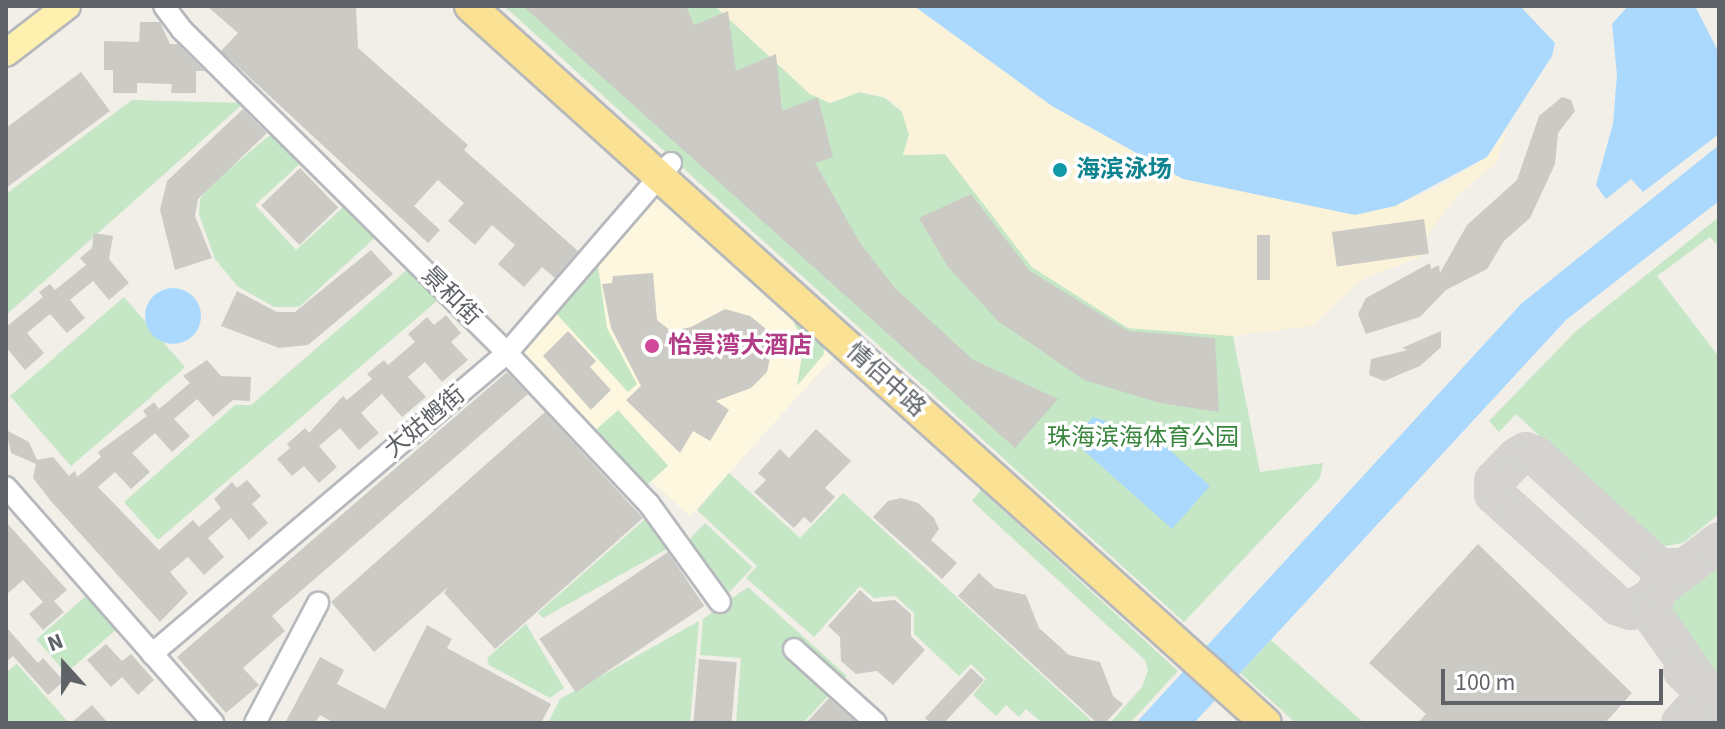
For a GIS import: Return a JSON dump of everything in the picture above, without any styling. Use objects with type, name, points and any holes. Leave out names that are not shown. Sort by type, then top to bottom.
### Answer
[{"type":"highway","name":"情侣中路","points":[[470,6],[665,170],[1276,720]]},
{"type":"highway","name":"情侣中路","points":[[497,6],[665,170]]},
{"type":"main road","points":[[6,53],[67,6]]},
{"type":"street","name":"景和街","points":[[164,6],[182,30],[507,353],[649,504],[720,602]]},
{"type":"street","name":"大姑乸街","points":[[152,654],[507,353],[665,170]]},
{"type":"street","points":[[6,487],[213,723]]},
{"type":"street","points":[[255,723],[318,603]]},
{"type":"street","points":[[794,649],[876,723]]},
{"type":"shaded area","name":"怡景湾大酒店","points":[[655,186],[839,351],[690,516],[506,351]]},
{"type":"green space","name":"珠海滨海体育公园","points":[[504,6],[715,6],[810,94],[830,103],[859,92],[885,98],[902,112],[909,135],[903,155],[945,154],[1032,267],[1128,328],[1233,336],[1260,472],[1323,463],[1320,478],[1184,622]]},
{"type":"green space","points":[[132,100],[244,103],[6,315],[6,194]]},
{"type":"green space","points":[[276,130],[304,160],[255,205],[296,250],[350,201],[380,233],[299,307],[274,307],[237,286],[215,259],[199,214],[200,199],[210,185]]},
{"type":"green space","points":[[1719,217],[1719,247],[1710,237],[1657,276],[1719,357],[1719,514],[1683,543],[1665,546],[1647,536],[1516,414],[1499,432],[1489,421],[1576,331]]},
{"type":"green space","points":[[597,259],[607,328],[637,384],[628,392],[553,310]]},
{"type":"green space","points":[[408,269],[438,300],[158,540],[124,502],[235,405],[251,405]]},
{"type":"green space","points":[[124,297],[185,367],[71,466],[10,396]]},
{"type":"green space","points":[[789,313],[823,339],[824,354],[797,386],[804,343]]},
{"type":"green space","points":[[618,410],[668,466],[644,488],[593,432]]},
{"type":"green space","points":[[729,473],[800,538],[843,493],[1094,723],[1042,723],[1026,709],[1019,717],[1006,705],[996,716],[973,695],[986,679],[971,664],[959,676],[914,634],[914,613],[895,596],[874,598],[860,586],[814,637],[746,578],[757,566],[697,510]]},
{"type":"green space","points":[[981,490],[1178,671],[1130,723],[1110,723],[1142,687],[1148,670],[1145,660],[972,501]]},
{"type":"green space","points":[[651,514],[674,545],[543,618],[538,613]]},
{"type":"green space","points":[[705,523],[753,567],[729,592],[682,548]]},
{"type":"green space","points":[[1719,542],[1719,696],[1663,611],[1675,583]]},
{"type":"green space","points":[[748,587],[847,676],[803,723],[736,723],[741,658],[700,655],[703,619]]},
{"type":"green space","points":[[93,590],[123,624],[66,673],[36,639]]},
{"type":"green space","points":[[699,621],[690,723],[548,723],[560,699]]},
{"type":"green space","points":[[526,624],[564,688],[550,698],[489,665],[487,658]]},
{"type":"green space","points":[[1271,640],[1364,723],[1296,723],[1240,673]]},
{"type":"green space","points":[[16,664],[68,722],[6,723],[6,673]]},
{"type":"sand","name":"海滨泳场","points":[[715,6],[914,6],[1052,106],[1183,179],[1355,214],[1395,206],[1440,186],[1487,157],[1507,130],[1496,163],[1458,195],[1429,232],[1420,257],[1361,280],[1312,326],[1233,336],[1128,328],[1032,267],[945,154],[903,155],[909,135],[902,111],[886,97],[859,92],[830,103],[810,94]]},
{"type":"water","points":[[914,6],[1520,6],[1555,43],[1552,56],[1487,157],[1395,206],[1355,215],[1183,179],[1052,106]]},
{"type":"water","points":[[1628,6],[1695,6],[1719,53],[1719,134],[1643,192],[1631,179],[1606,199],[1596,185],[1613,124],[1617,75],[1612,24]]},
{"type":"water","points":[[1719,145],[1719,201],[1566,320],[1194,723],[1136,723],[1522,303]]},
{"type":"water","points":[[173,288],[193,296],[201,316],[193,336],[173,344],[153,336],[145,316],[153,296]]},
{"type":"water","points":[[1093,417],[1155,437],[1210,486],[1172,529],[1072,440]]},
{"type":"building","points":[[207,6],[356,6],[358,48],[468,145],[464,150],[578,251],[555,278],[542,267],[524,287],[498,264],[515,245],[492,225],[475,245],[448,221],[464,203],[438,180],[414,206],[440,230],[428,243],[221,51],[238,33]]},
{"type":"building","points":[[523,6],[686,6],[694,25],[728,11],[736,71],[776,54],[782,111],[818,97],[833,157],[815,163],[860,243],[895,288],[972,359],[1058,399],[1015,448]]},
{"type":"building","points":[[140,22],[160,22],[170,44],[178,44],[205,71],[196,71],[196,93],[171,93],[172,84],[137,83],[137,93],[113,93],[113,70],[104,70],[104,41],[139,42]]},
{"type":"building","points":[[81,72],[110,111],[6,188],[6,128]]},
{"type":"building","points":[[1562,97],[1571,100],[1575,111],[1558,133],[1555,164],[1530,218],[1504,241],[1487,269],[1446,290],[1420,317],[1366,334],[1358,314],[1366,298],[1430,263],[1431,269],[1439,265],[1440,273],[1467,225],[1517,180],[1539,116]]},
{"type":"building","points":[[243,109],[267,133],[198,199],[195,216],[212,258],[175,270],[160,210],[167,181]]},
{"type":"building","points":[[300,168],[338,208],[299,245],[261,206]]},
{"type":"building","points":[[971,194],[1030,271],[1128,331],[1215,338],[1219,412],[1160,403],[1084,380],[998,321],[948,267],[919,218]]},
{"type":"building","points":[[1424,219],[1429,254],[1337,267],[1332,232]]},
{"type":"building","points":[[94,233],[113,236],[109,259],[129,283],[109,300],[93,281],[70,300],[85,318],[67,333],[50,314],[27,333],[44,353],[25,370],[6,347],[6,327],[43,297],[39,292],[50,284],[55,290],[86,265],[80,258],[92,248]]},
{"type":"building","points":[[1257,235],[1270,235],[1270,280],[1257,280]]},
{"type":"building","points":[[371,250],[393,274],[308,345],[279,348],[221,326],[237,291],[277,312],[295,312]]},
{"type":"building","points":[[653,273],[657,320],[671,331],[691,327],[725,309],[750,316],[765,328],[772,350],[767,372],[751,388],[716,401],[729,410],[710,441],[693,431],[680,453],[626,400],[641,386],[611,328],[602,284],[612,283],[613,276]]},
{"type":"building","points":[[446,315],[461,333],[451,342],[468,360],[442,382],[425,362],[408,377],[426,397],[402,417],[382,394],[361,413],[379,433],[359,450],[340,428],[319,446],[337,467],[319,483],[304,466],[292,476],[277,459],[290,448],[287,444],[305,428],[309,433],[343,396],[347,400],[372,379],[367,374],[384,360],[388,365],[415,342],[408,334],[427,317],[434,325]]},
{"type":"building","points":[[568,331],[596,361],[590,367],[611,390],[591,410],[543,356]]},
{"type":"building","points":[[1441,331],[1441,347],[1420,366],[1384,381],[1369,375],[1371,359],[1408,350],[1402,348]]},
{"type":"building","points":[[207,360],[221,376],[251,377],[250,401],[233,400],[213,417],[197,399],[174,419],[190,436],[172,452],[155,433],[132,453],[150,472],[131,489],[115,472],[98,487],[159,550],[193,520],[199,527],[221,508],[214,499],[232,482],[237,488],[247,480],[261,496],[252,504],[268,523],[249,540],[231,518],[208,538],[224,557],[204,575],[188,557],[170,572],[188,593],[160,622],[50,500],[33,478],[36,464],[11,453],[6,430],[29,442],[37,460],[53,457],[69,476],[75,471],[77,477],[101,457],[98,452],[147,416],[143,411],[154,402],[159,409],[190,383],[183,376]]},
{"type":"building","points":[[507,372],[528,394],[272,616],[285,631],[243,668],[259,685],[226,713],[177,657]]},
{"type":"building","points":[[545,412],[643,518],[495,649],[444,593],[448,587],[374,652],[331,602]]},
{"type":"building","points":[[816,429],[851,461],[825,488],[835,497],[811,523],[804,517],[794,528],[754,492],[766,480],[758,473],[780,449],[789,458]]},
{"type":"building","points":[[901,498],[918,503],[934,518],[939,529],[931,540],[957,563],[942,579],[873,517],[888,501]]},
{"type":"building","points":[[6,522],[67,590],[54,601],[64,612],[43,630],[29,614],[43,602],[23,580],[6,595]]},
{"type":"building","points":[[1478,544],[1632,693],[1605,723],[1418,723],[1426,714],[1369,663]]},
{"type":"building","points":[[668,552],[704,606],[576,693],[539,639]]},
{"type":"building","points":[[979,573],[995,588],[1026,595],[1039,628],[1069,655],[1100,662],[1113,696],[1123,704],[1105,723],[1097,723],[958,596]]},
{"type":"building","points":[[860,590],[873,602],[895,600],[911,614],[911,636],[925,650],[893,685],[877,671],[856,674],[841,661],[840,637],[828,626]]},
{"type":"building","points":[[427,625],[452,639],[447,648],[551,704],[541,723],[334,723],[320,715],[315,723],[285,723],[320,657],[344,670],[337,684],[385,709]]},
{"type":"building","points":[[6,627],[38,663],[43,658],[64,681],[48,695],[13,656],[6,662]]},
{"type":"building","points":[[106,644],[122,661],[131,654],[154,680],[138,695],[122,677],[111,687],[87,660]]},
{"type":"building","points":[[699,659],[737,662],[732,723],[693,723]]},
{"type":"building","points":[[971,668],[984,680],[944,723],[930,723],[925,718]]},
{"type":"building","points":[[829,698],[857,723],[806,723]]},
{"type":"building","points":[[92,705],[108,723],[71,723]]},
{"type":"taxiway","points":[[1655,596],[1631,610],[1618,606],[1494,494],[1494,481],[1517,457],[1526,452],[1536,456],[1659,568],[1685,568]]},
{"type":"taxiway","points":[[1719,542],[1657,590],[1651,613],[1719,709]]},
{"type":"taxiway","points":[[1681,723],[1699,703],[1699,686],[1683,671]]},
{"type":"place","name":"海滨泳场","points":[[1060,170]]},
{"type":"place","name":"怡景湾大酒店","points":[[652,346]]}]
